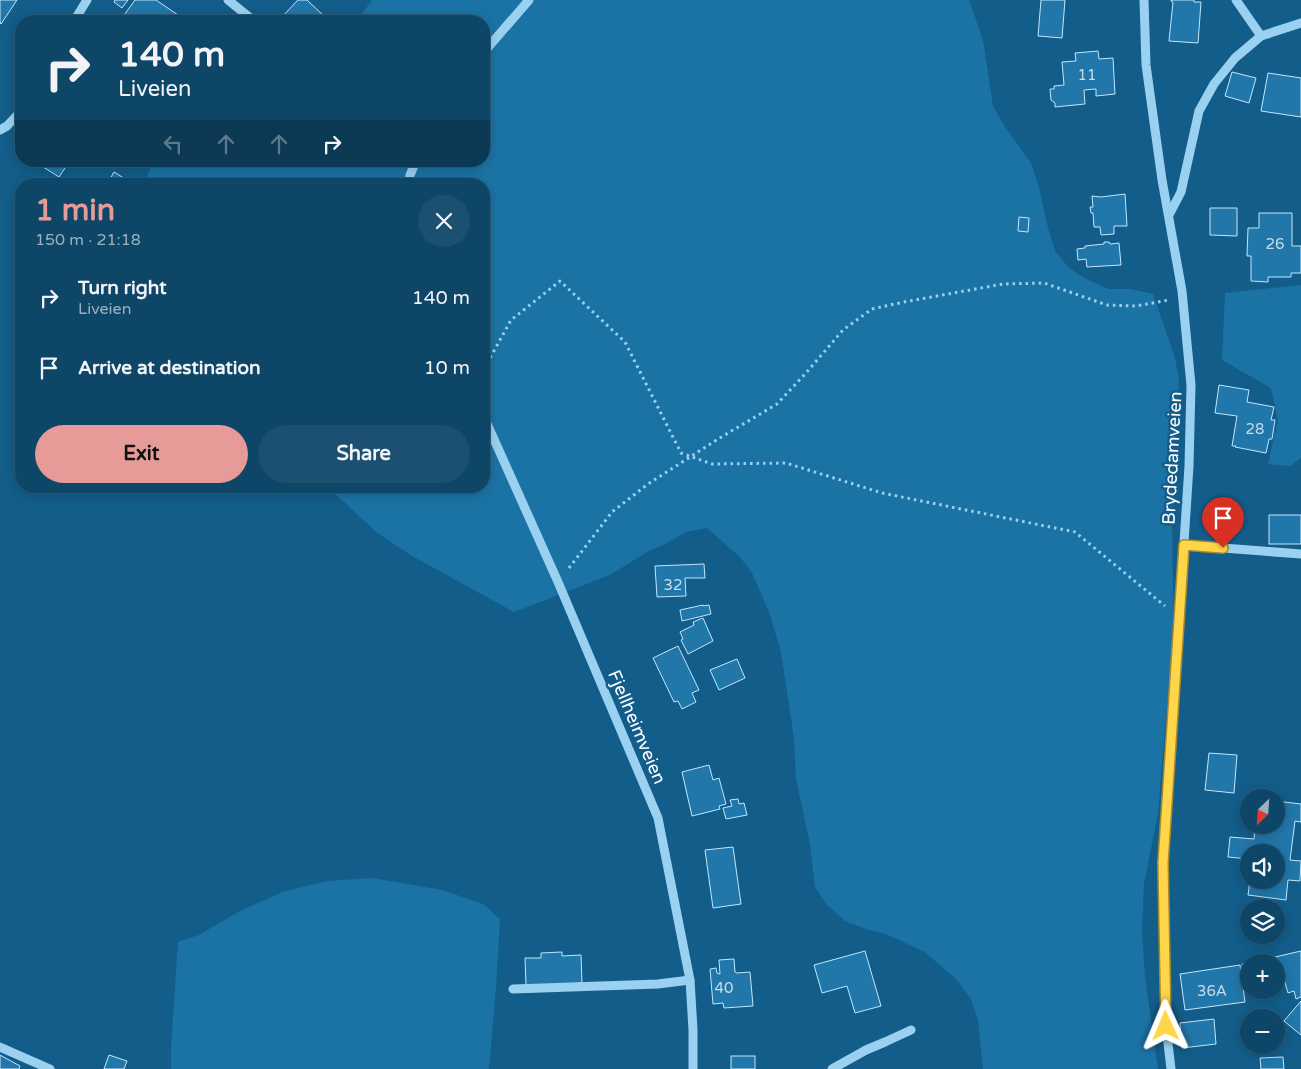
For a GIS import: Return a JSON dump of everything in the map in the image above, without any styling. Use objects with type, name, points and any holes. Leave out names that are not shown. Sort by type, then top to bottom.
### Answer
[{"type":"street","points":[[78,15],[87,0]]},
{"type":"street","points":[[228,0],[247,15]]},
{"type":"street","points":[[490,45],[529,0]]},
{"type":"street","name":"Brydedamveien","points":[[1144,0],[1146,65],[1162,180],[1182,298],[1191,385],[1189,466],[1163,863],[1166,1026],[1171,1069]]},
{"type":"street","points":[[1236,0],[1261,36]]},
{"type":"street","points":[[1169,215],[1181,192],[1199,111],[1214,84],[1235,58],[1261,36],[1301,23]]},
{"type":"street","points":[[0,130],[15,117]]},
{"type":"street","name":"Fjellheimveien","points":[[490,430],[558,582],[658,818],[690,980],[693,1069]]},
{"type":"street","points":[[1184,545],[1301,554]]},
{"type":"street","points":[[513,989],[658,984],[690,980]]},
{"type":"street","points":[[832,1069],[866,1050],[910,1030]]},
{"type":"street","points":[[0,1047],[50,1069]]},
{"type":"path","points":[[490,358],[511,320],[560,281],[626,342],[681,453],[712,464],[786,463],[882,493],[1075,532],[1179,617]]},
{"type":"path","points":[[558,582],[612,512],[648,484],[777,404],[843,330],[872,309],[1003,284],[1044,284],[1107,305],[1136,306],[1182,298]]},
{"type":"shaded area","points":[[372,0],[969,0],[983,40],[993,106],[1005,127],[1031,163],[1055,251],[1069,268],[1088,280],[1109,289],[1131,289],[1153,294],[1175,358],[1179,380],[1172,524],[1174,646],[1158,813],[1144,884],[1142,930],[1145,977],[1158,1069],[983,1069],[978,1020],[971,999],[958,981],[925,952],[886,934],[845,921],[827,905],[815,887],[810,844],[796,779],[794,738],[781,652],[769,612],[752,573],[740,557],[707,528],[686,532],[647,552],[610,575],[514,612],[412,556],[376,532],[334,493],[490,493],[490,178],[146,178],[151,167],[490,167],[490,15],[361,15]]},
{"type":"shaded area","points":[[1301,285],[1301,458],[1290,466],[1268,464],[1278,420],[1271,388],[1222,360],[1225,293]]},
{"type":"shaded area","points":[[372,878],[442,890],[483,904],[500,919],[489,1069],[171,1069],[178,942],[199,935],[240,911],[285,891],[328,881]]},
{"type":"building","points":[[0,0],[17,0],[1,24],[0,23]]},
{"type":"building","points":[[115,0],[128,0],[122,8],[114,2]]},
{"type":"building","points":[[135,0],[156,0],[178,15],[124,15]]},
{"type":"building","points":[[298,0],[307,0],[323,15],[284,15]]},
{"type":"building","points":[[1041,0],[1065,0],[1062,38],[1038,36]]},
{"type":"building","points":[[1171,0],[1194,0],[1194,2],[1201,2],[1198,43],[1169,41],[1173,2]]},
{"type":"building","points":[[1098,51],[1099,59],[1113,58],[1115,94],[1096,96],[1096,89],[1084,90],[1085,104],[1055,107],[1055,103],[1051,100],[1050,89],[1054,89],[1054,86],[1064,85],[1062,62],[1076,61],[1075,53]]},
{"type":"building","points":[[1232,72],[1256,78],[1249,103],[1225,96]]},
{"type":"building","points":[[1268,73],[1301,78],[1301,117],[1261,111]]},
{"type":"building","points":[[43,167],[66,167],[59,177]]},
{"type":"building","points":[[114,172],[124,178],[110,178]]},
{"type":"building","points":[[1125,194],[1127,226],[1114,226],[1114,234],[1101,235],[1100,227],[1094,227],[1093,213],[1091,213],[1090,207],[1093,207],[1092,196],[1101,197]]},
{"type":"building","points":[[1210,208],[1237,208],[1237,236],[1210,235]]},
{"type":"building","points":[[1259,213],[1292,213],[1292,246],[1301,246],[1301,273],[1291,273],[1291,277],[1268,277],[1268,282],[1251,281],[1251,256],[1247,256],[1248,228],[1259,228]]},
{"type":"building","points":[[1019,217],[1029,218],[1028,232],[1018,231]]},
{"type":"building","points":[[1104,242],[1109,242],[1110,244],[1119,243],[1121,265],[1087,267],[1086,259],[1078,260],[1077,249],[1104,244]]},
{"type":"building","points":[[1219,385],[1249,390],[1247,402],[1274,407],[1271,420],[1275,420],[1272,439],[1269,439],[1266,453],[1232,446],[1237,416],[1215,413]]},
{"type":"building","points":[[1269,515],[1301,515],[1301,544],[1269,544]]},
{"type":"building","points":[[704,564],[705,578],[685,578],[686,596],[657,597],[655,566]]},
{"type":"building","points":[[709,605],[711,614],[682,621],[680,610]]},
{"type":"building","points":[[703,618],[713,641],[688,654],[681,640],[683,639],[680,632],[694,625],[693,622]]},
{"type":"building","points":[[678,646],[699,690],[692,693],[696,702],[682,709],[678,701],[674,702],[653,658]]},
{"type":"building","points":[[737,659],[745,678],[719,690],[710,670]]},
{"type":"building","points":[[1209,753],[1237,755],[1234,793],[1205,790]]},
{"type":"building","points":[[709,765],[713,780],[719,778],[726,804],[719,806],[720,809],[692,816],[682,772]]},
{"type":"building","points":[[738,799],[739,804],[744,803],[747,815],[726,819],[723,808],[732,806],[730,800]]},
{"type":"building","points":[[1285,802],[1301,804],[1301,822],[1295,821],[1290,860],[1301,861],[1300,881],[1288,880],[1286,900],[1248,895],[1249,889],[1285,889],[1285,844],[1240,844],[1240,858],[1228,857],[1230,837],[1254,839],[1254,834],[1285,834]]},
{"type":"building","points":[[733,847],[741,904],[713,908],[705,850]]},
{"type":"building","points":[[865,951],[881,1006],[855,1013],[847,986],[822,993],[814,965]]},
{"type":"building","points":[[1301,951],[1301,997],[1296,999],[1294,991],[1288,993],[1285,982],[1285,955]]},
{"type":"building","points":[[562,952],[562,956],[581,955],[582,983],[526,986],[525,958],[541,958],[541,953]]},
{"type":"building","points":[[734,959],[735,972],[750,972],[753,1006],[724,1008],[723,1003],[713,1004],[710,969],[716,968],[717,973],[720,974],[719,960]]},
{"type":"building","points":[[1240,965],[1240,999],[1245,999],[1245,1002],[1185,1010],[1180,974]]},
{"type":"building","points":[[1301,1001],[1301,1035],[1285,1020]]},
{"type":"building","points":[[1214,1019],[1216,1044],[1182,1048],[1180,1023]]},
{"type":"building","points":[[0,1055],[20,1066],[19,1069],[0,1069]]},
{"type":"building","points":[[109,1055],[127,1061],[124,1069],[104,1069]]},
{"type":"building","points":[[731,1056],[755,1056],[755,1069],[731,1069]]},
{"type":"building","points":[[1283,1057],[1284,1069],[1261,1069],[1260,1058]]},
{"type":"route","points":[[1166,1026],[1163,863],[1184,545],[1223,548]]}]
